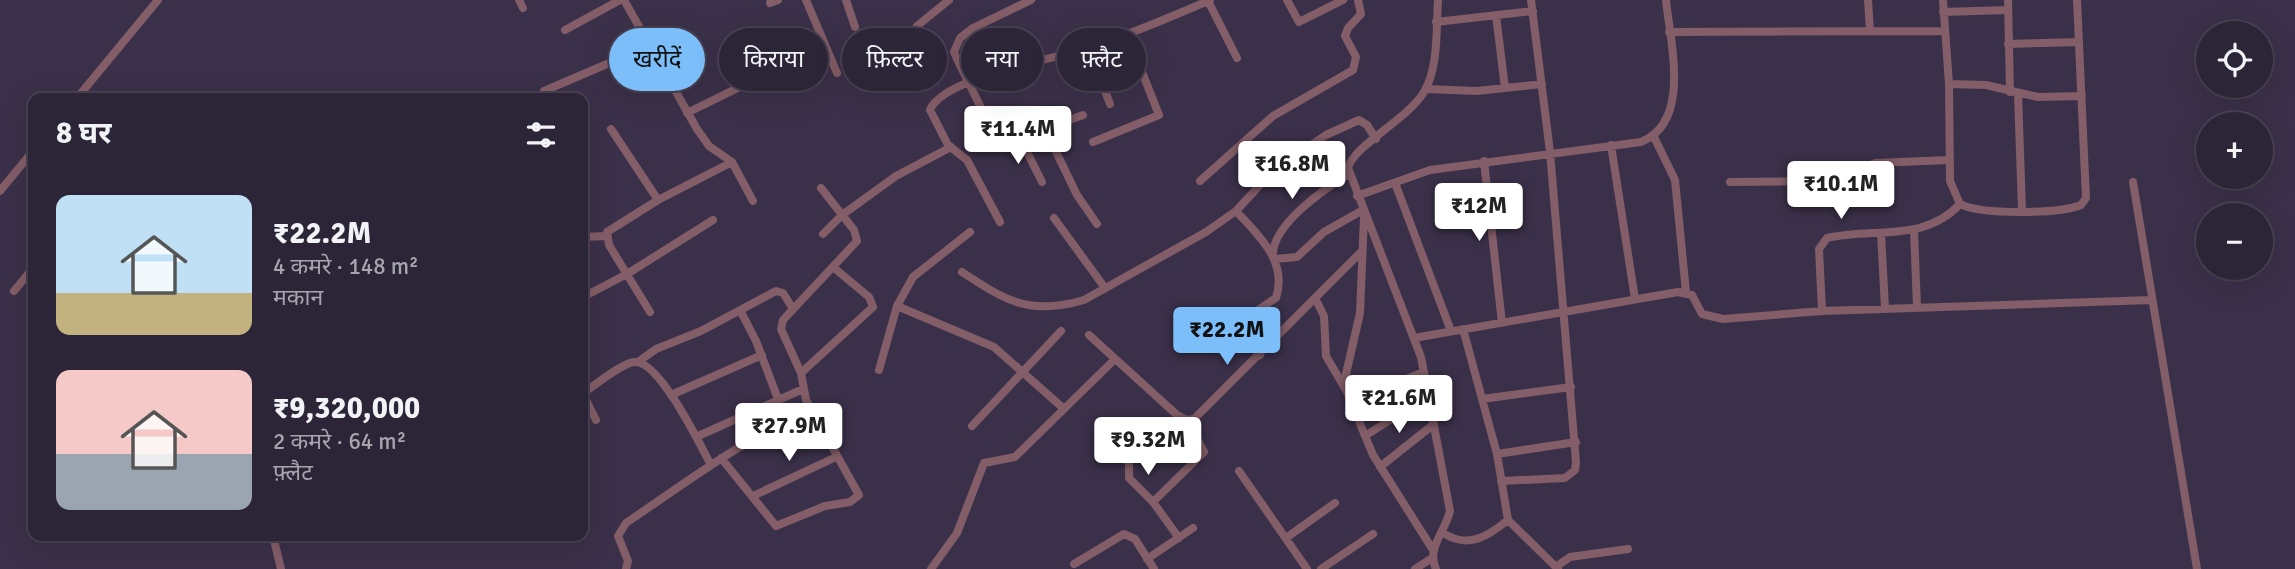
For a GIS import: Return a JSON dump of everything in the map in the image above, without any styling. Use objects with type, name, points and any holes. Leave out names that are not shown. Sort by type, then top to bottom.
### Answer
[{"type":"street","points":[[81,93],[158,0]]},
{"type":"street","points":[[565,30],[622,0],[638,28]]},
{"type":"street","points":[[806,0],[818,28]]},
{"type":"street","points":[[846,0],[855,27]]},
{"type":"street","points":[[918,26],[949,0]]},
{"type":"street","points":[[979,28],[1031,0]]},
{"type":"street","points":[[1286,0],[1298,22],[1343,0]]},
{"type":"street","points":[[1200,181],[1273,116],[1353,70],[1356,57],[1345,36],[1348,28],[1361,14],[1358,0]]},
{"type":"street","points":[[1415,569],[1432,554],[1443,533],[1449,504],[1424,372],[1414,338],[1349,174],[1354,155],[1409,112],[1426,89],[1431,76],[1438,0]]},
{"type":"street","points":[[1500,481],[1565,478],[1571,475],[1574,470],[1576,442],[1550,152],[1531,0]]},
{"type":"street","points":[[1357,196],[1430,170],[1641,142],[1654,137],[1661,129],[1672,104],[1667,0]]},
{"type":"street","points":[[1868,0],[1870,31]]},
{"type":"street","points":[[1943,0],[1953,193],[1960,204],[1970,210],[2074,208],[2086,198],[2077,0]]},
{"type":"street","points":[[2008,0],[2008,44],[2022,210]]},
{"type":"street","points":[[1141,28],[1205,1],[1237,58]]},
{"type":"street","points":[[1943,12],[2008,10]]},
{"type":"street","points":[[1436,22],[1533,11]]},
{"type":"street","points":[[1496,15],[1505,88]]},
{"type":"street","points":[[1669,32],[1945,31]]},
{"type":"street","points":[[961,37],[954,52],[961,65]]},
{"type":"street","points":[[2008,44],[2079,42]]},
{"type":"street","points":[[828,52],[837,73]]},
{"type":"street","points":[[544,91],[609,63]]},
{"type":"street","points":[[1094,142],[1159,115],[1146,82]]},
{"type":"street","points":[[1949,83],[1986,85],[2038,97],[2082,96]]},
{"type":"street","points":[[1426,89],[1461,92],[1542,84]]},
{"type":"street","points":[[961,86],[940,98],[929,110],[951,148],[967,160],[1000,222]]},
{"type":"street","points":[[675,91],[709,146],[732,163],[753,201]]},
{"type":"street","points":[[687,113],[732,91]]},
{"type":"street","points":[[975,91],[996,135],[1007,142],[1083,115]]},
{"type":"street","points":[[1105,91],[1110,104]]},
{"type":"street","points":[[962,272],[1010,302],[1025,306],[1063,306],[1084,300],[1206,232],[1236,211],[1274,170],[1350,122],[1364,123],[1376,139]]},
{"type":"street","points":[[611,129],[658,200]]},
{"type":"street","points":[[1045,129],[1077,195],[1097,224]]},
{"type":"street","points":[[1654,137],[1675,180],[1686,292]]},
{"type":"street","points":[[1020,138],[1042,182]]},
{"type":"street","points":[[1611,145],[1634,299]]},
{"type":"street","points":[[823,234],[842,215],[896,176],[951,148]]},
{"type":"street","points":[[0,191],[28,157]]},
{"type":"street","points":[[1730,182],[1826,181],[1847,177],[1875,163],[1950,160]]},
{"type":"street","points":[[1484,161],[1502,323]]},
{"type":"street","points":[[588,237],[606,236],[614,226],[658,200],[732,163]]},
{"type":"street","points":[[1260,355],[1239,332],[1237,324],[1276,298],[1274,256],[1278,236],[1314,196],[1349,174]]},
{"type":"street","points":[[2133,182],[2197,569]]},
{"type":"street","points":[[1395,183],[1451,331]]},
{"type":"street","points":[[720,458],[776,526],[825,506],[856,500],[858,489],[836,457],[812,411],[803,389],[801,373],[781,329],[781,323],[793,309],[858,241],[854,230],[821,188]]},
{"type":"street","points":[[1822,311],[1819,259],[1822,242],[1835,236],[1913,230],[1936,224],[1960,204]]},
{"type":"street","points":[[1236,211],[1274,256],[1297,257],[1315,239],[1363,212]]},
{"type":"street","points":[[1348,395],[1346,374],[1360,313],[1363,212]]},
{"type":"street","points":[[1054,218],[1105,288]]},
{"type":"street","points":[[588,294],[627,274],[713,220]]},
{"type":"street","points":[[1913,230],[1917,307]]},
{"type":"street","points":[[879,370],[897,306],[920,269],[970,232]]},
{"type":"street","points":[[1881,233],[1885,308]]},
{"type":"street","points":[[606,236],[650,312]]},
{"type":"street","points":[[1187,420],[1200,414],[1360,253]]},
{"type":"street","points":[[801,373],[873,307],[869,297],[834,267]]},
{"type":"street","points":[[14,291],[28,274]]},
{"type":"street","points":[[588,391],[656,349],[701,331],[776,291],[783,293],[793,309]]},
{"type":"street","points":[[1414,338],[1686,292],[1692,295],[1702,314],[1711,319],[1885,308],[2151,300]]},
{"type":"street","points":[[1315,300],[1324,316],[1326,356],[1348,395],[1380,467],[1432,554],[1436,569]]},
{"type":"street","points":[[897,306],[995,347],[1063,408]]},
{"type":"street","points":[[740,310],[762,355],[778,399]]},
{"type":"street","points":[[1463,329],[1497,454],[1508,520],[1557,568],[1562,561],[1579,554],[1628,550]]},
{"type":"street","points":[[972,426],[1061,331]]},
{"type":"street","points":[[1089,335],[1187,420],[1204,448],[1203,456],[1153,502]]},
{"type":"street","points":[[671,395],[762,355]]},
{"type":"street","points":[[931,569],[957,533],[984,463],[1015,457],[1115,359]]},
{"type":"street","points":[[638,362],[662,380],[711,465]]},
{"type":"street","points":[[1348,395],[1386,387],[1424,372]]},
{"type":"street","points":[[1482,399],[1571,387]]},
{"type":"street","points":[[695,437],[803,389]]},
{"type":"street","points":[[1365,436],[1407,410],[1430,401]]},
{"type":"street","points":[[588,404],[596,420]]},
{"type":"street","points":[[626,569],[628,561],[618,541],[622,527],[720,458],[771,428],[812,411]]},
{"type":"street","points":[[1380,467],[1434,424]]},
{"type":"street","points":[[1101,438],[1129,462],[1129,478],[1153,502],[1179,538]]},
{"type":"street","points":[[1497,454],[1576,442]]},
{"type":"street","points":[[753,496],[836,457]]},
{"type":"street","points":[[1239,471],[1307,569]]},
{"type":"street","points":[[1286,538],[1335,503]]},
{"type":"street","points":[[1443,533],[1458,541],[1478,540],[1508,520]]},
{"type":"street","points":[[1147,559],[1193,528]]},
{"type":"street","points":[[1074,564],[1124,534],[1132,537],[1154,569]]},
{"type":"street","points":[[1321,569],[1373,534]]},
{"type":"street","points":[[274,541],[281,569]]}]
